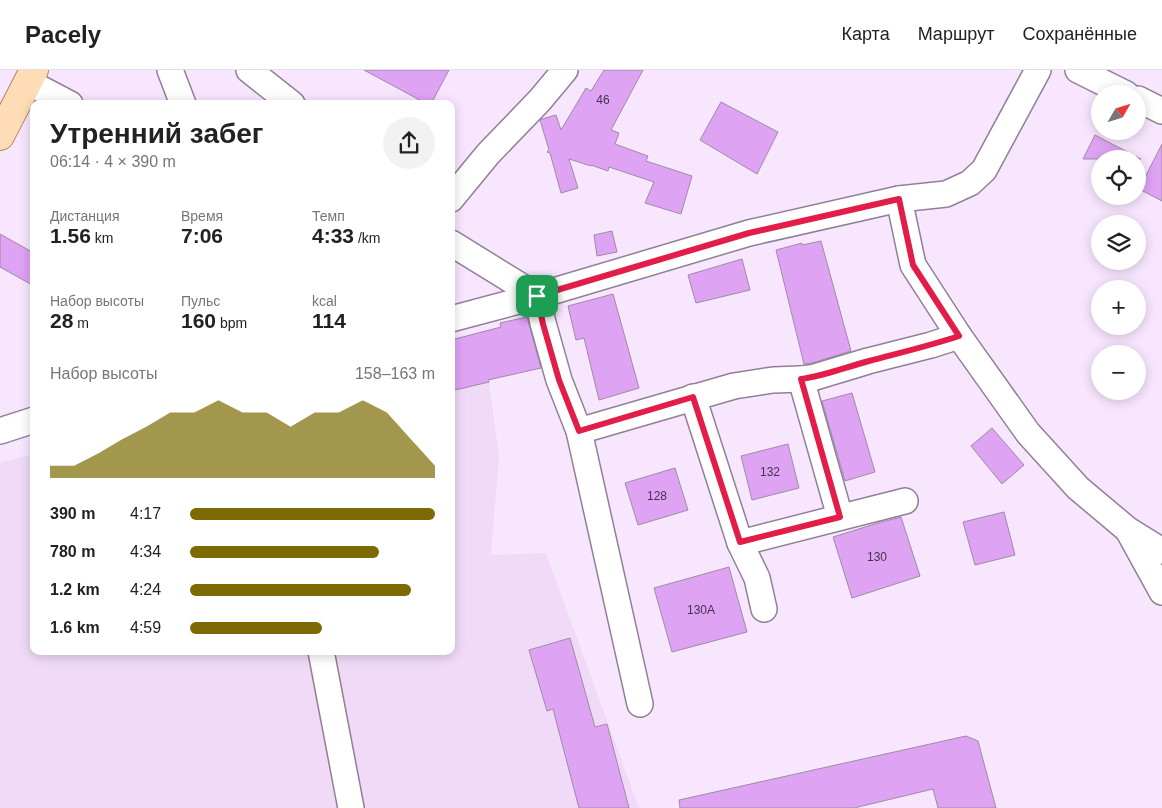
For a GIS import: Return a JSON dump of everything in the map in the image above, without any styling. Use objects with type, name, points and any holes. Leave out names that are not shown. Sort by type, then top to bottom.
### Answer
[{"type":"main road","points":[[0,136],[31,76]]},
{"type":"street","points":[[170,70],[181,100]]},
{"type":"street","points":[[249,70],[287,100]]},
{"type":"street","points":[[455,194],[488,154],[540,100],[565,70]]},
{"type":"street","points":[[455,318],[537,296],[749,233],[899,199],[946,194],[970,184],[984,170],[1038,70]]},
{"type":"street","points":[[1078,70],[1108,85]]},
{"type":"street","points":[[31,76],[64,100]]},
{"type":"street","points":[[1146,103],[1162,111]]},
{"type":"street","points":[[899,199],[913,265],[959,336],[1028,434],[1078,488],[1128,530],[1162,552]]},
{"type":"street","points":[[455,245],[537,296],[559,380],[579,431],[640,704]]},
{"type":"street","points":[[579,431],[734,386],[773,380],[815,377],[959,336]]},
{"type":"street","points":[[801,379],[840,517]]},
{"type":"street","points":[[693,397],[740,542],[757,578],[764,609]]},
{"type":"street","points":[[0,431],[30,421]]},
{"type":"street","points":[[740,542],[905,501]]},
{"type":"street","points":[[1128,530],[1162,592]]},
{"type":"street","points":[[322,655],[351,808]]},
{"type":"shaded area","points":[[476,333],[489,382],[499,457],[491,555],[546,553],[639,808],[0,808],[0,463],[30,455],[30,655],[455,655],[455,339]]},
{"type":"building","points":[[364,70],[449,70],[433,100],[420,100]]},
{"type":"building","points":[[604,70],[643,70],[611,130],[619,133],[615,144],[648,156],[646,161],[692,176],[681,214],[645,203],[654,182],[609,167],[608,171],[569,159],[578,188],[561,193],[550,153],[547,152],[549,150],[540,120],[556,115],[561,130],[586,88],[591,91]]},
{"type":"building","points":[[721,102],[778,132],[757,174],[700,140]]},
{"type":"building","points":[[1092,140],[1105,140],[1124,150],[1091,150],[1091,159],[1083,159]]},
{"type":"building","points":[[1162,144],[1162,201],[1146,193],[1146,175]]},
{"type":"building","points":[[612,231],[617,252],[597,256],[594,235]]},
{"type":"building","points":[[0,234],[30,251],[30,284],[0,267]]},
{"type":"building","points":[[821,241],[851,351],[804,364],[776,250],[802,243],[802,245]]},
{"type":"building","points":[[742,259],[750,290],[696,303],[688,275]]},
{"type":"building","points":[[613,294],[639,388],[599,400],[584,338],[576,340],[568,306]]},
{"type":"building","points":[[527,317],[541,368],[488,380],[489,382],[455,390],[455,339],[501,327],[500,323]]},
{"type":"building","points":[[852,393],[875,472],[845,481],[822,401]]},
{"type":"building","points":[[992,428],[1024,465],[1002,484],[971,446]]},
{"type":"building","points":[[788,444],[799,488],[752,500],[741,456]]},
{"type":"building","points":[[675,468],[688,510],[638,525],[625,483]]},
{"type":"building","points":[[1004,512],[1015,555],[975,565],[963,522]]},
{"type":"building","points":[[901,517],[920,576],[852,598],[833,537]]},
{"type":"building","points":[[729,567],[747,632],[672,652],[654,588]]},
{"type":"building","points":[[570,638],[595,727],[607,724],[629,808],[579,808],[553,709],[547,711],[529,650]]},
{"type":"building","points":[[966,736],[978,741],[996,808],[938,808],[933,789],[854,808],[680,808],[679,800]]},
{"type":"route","points":[[899,199],[913,265],[959,336],[815,377],[801,379],[840,517],[740,542],[693,397],[579,431],[559,380],[537,296],[749,233],[899,199]]}]
